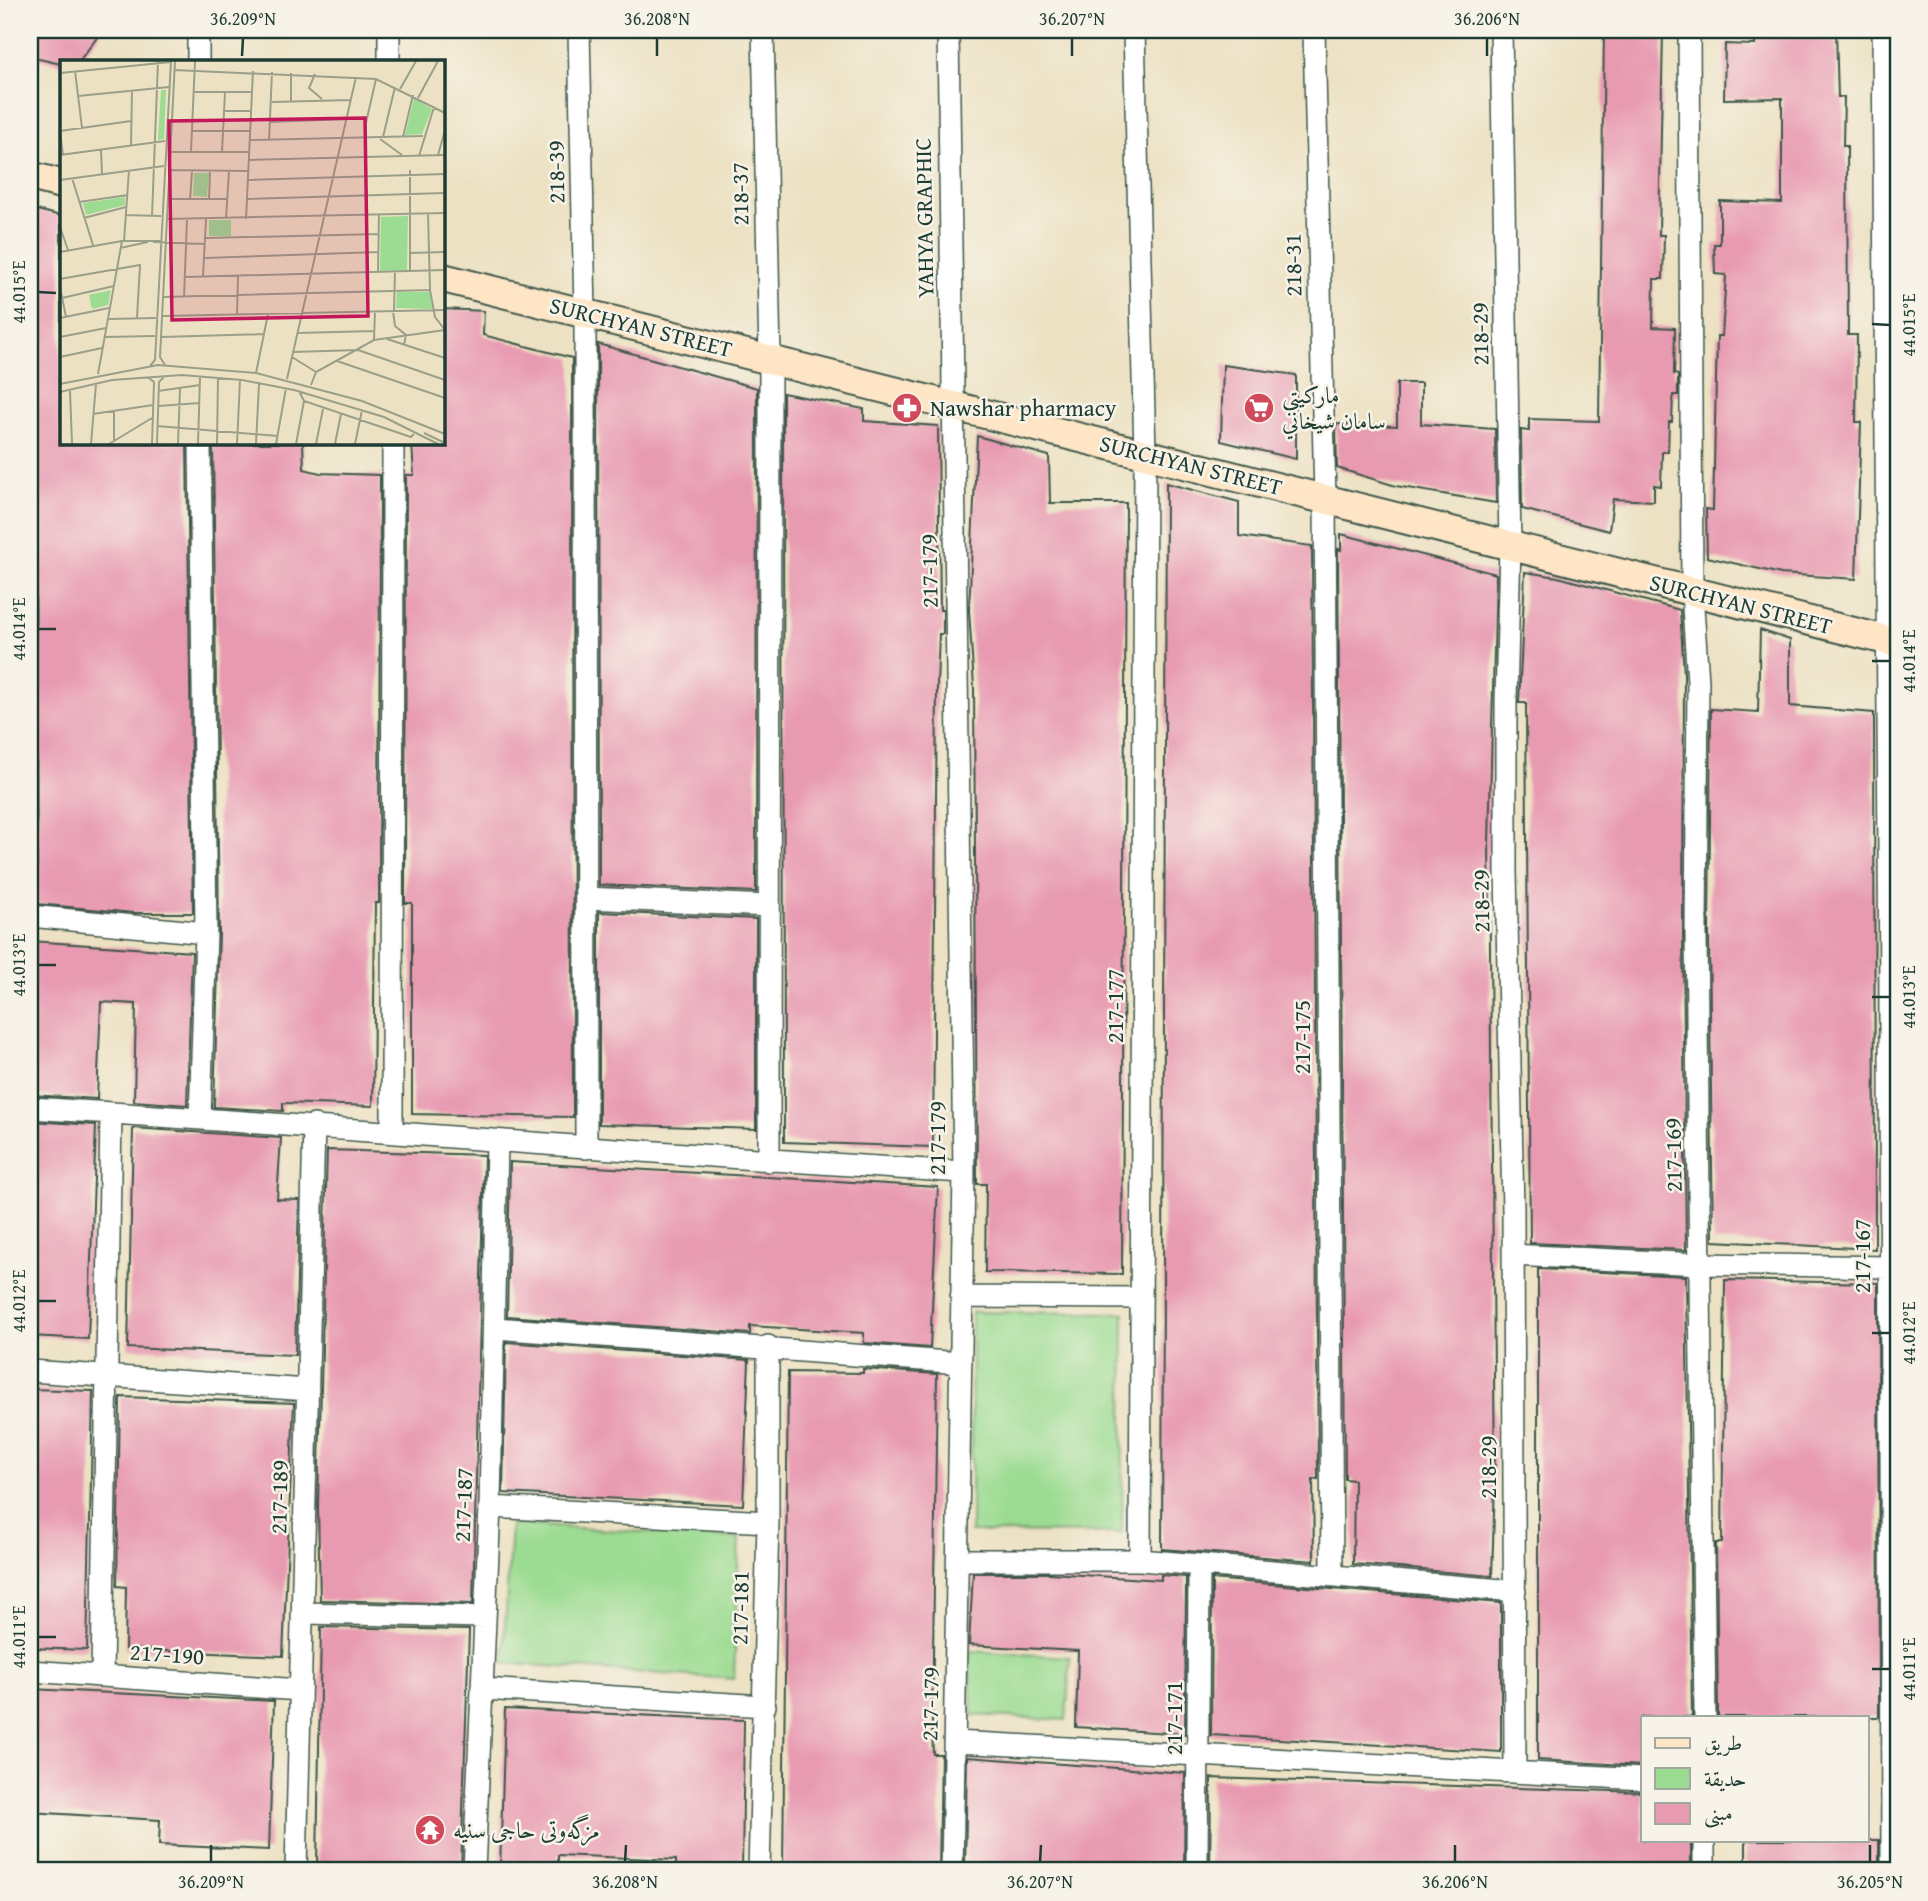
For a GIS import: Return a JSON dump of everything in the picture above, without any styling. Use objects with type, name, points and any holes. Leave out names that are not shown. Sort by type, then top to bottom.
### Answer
[{"type":"street","points":[[198,30],[198,60]]},
{"type":"street","points":[[389,30],[389,60]]},
{"type":"street","name":"218-39","points":[[579,30],[585,313],[586,1147]]},
{"type":"street","name":"218-37","points":[[763,30],[770,358],[769,1161]]},
{"type":"street","name":"YAHYA GRAPHIC","points":[[948,30],[953,405]]},
{"type":"street","name":"217-177","points":[[1134,30],[1144,453],[1140,1560]]},
{"type":"street","name":"218-31","points":[[1314,30],[1325,498]]},
{"type":"street","name":"218-29","points":[[1501,30],[1510,545],[1506,871],[1513,1255],[1515,1770]]},
{"type":"street","name":"217-169","points":[[1689,30],[1692,592],[1698,682],[1696,933],[1704,1716]]},
{"type":"street","name":"217-167","points":[[1883,30],[1894,643],[1889,1267],[1894,1440],[1892,1871]]},
{"type":"street","points":[[30,176],[60,184]]},
{"type":"street","name":"SURCHYAN STREET","points":[[444,278],[770,358],[1894,643]]},
{"type":"street","name":"217-179","points":[[952,1871],[964,1172],[953,405]]},
{"type":"street","points":[[200,1118],[206,933],[201,444]]},
{"type":"street","points":[[392,1131],[393,444]]},
{"type":"street","name":"217-175","points":[[1325,498],[1332,1575]]},
{"type":"street","points":[[586,898],[769,906]]},
{"type":"street","points":[[30,916],[206,933]]},
{"type":"street","points":[[30,1108],[314,1125],[769,1161],[964,1172]]},
{"type":"street","points":[[102,1676],[111,1113]]},
{"type":"street","name":"217-189","points":[[296,1871],[314,1125]]},
{"type":"street","name":"217-187","points":[[474,1871],[490,1507],[497,1141]]},
{"type":"street","points":[[1513,1255],[1701,1264],[1889,1267]]},
{"type":"street","points":[[961,1297],[1139,1298]]},
{"type":"street","points":[[495,1328],[768,1346],[961,1363]]},
{"type":"street","name":"217-181","points":[[759,1871],[765,1706],[768,1346]]},
{"type":"street","points":[[30,1371],[308,1390]]},
{"type":"street","points":[[490,1507],[768,1522]]},
{"type":"street","points":[[959,1560],[1140,1560],[1515,1591]]},
{"type":"street","name":"217-171","points":[[1197,1871],[1200,1757],[1199,1566]]},
{"type":"street","points":[[303,1613],[485,1617]]},
{"type":"street","name":"217-190","points":[[30,1671],[300,1690]]},
{"type":"street","points":[[483,1689],[765,1706]]},
{"type":"street","points":[[955,1742],[1641,1779]]},
{"type":"street","points":[[1704,1842],[1704,1871]]},
{"type":"green space","points":[[972,1312],[1124,1313],[1122,1533],[971,1532]]},
{"type":"green space","points":[[511,1524],[739,1538],[734,1679],[503,1663]]},
{"type":"green space","points":[[969,1651],[1070,1657],[1066,1720],[972,1715]]},
{"type":"building","points":[[30,30],[103,30],[80,60],[60,60],[60,64],[30,57]]},
{"type":"building","points":[[1604,30],[1663,30],[1659,235],[1664,235],[1663,279],[1654,279],[1653,327],[1675,328],[1674,374],[1678,375],[1678,395],[1673,395],[1672,422],[1669,422],[1668,452],[1662,452],[1661,486],[1654,485],[1654,501],[1613,499],[1609,531],[1522,509],[1521,430],[1529,431],[1529,419],[1599,421]]},
{"type":"building","points":[[1755,30],[1836,30],[1838,97],[1844,97],[1843,146],[1847,146],[1848,335],[1857,335],[1856,422],[1861,422],[1856,579],[1781,574],[1707,557],[1706,509],[1713,510],[1717,336],[1722,336],[1726,275],[1715,274],[1714,244],[1720,244],[1720,201],[1782,203],[1782,98],[1724,99],[1725,44],[1755,45]]},
{"type":"building","points":[[33,209],[60,216],[60,444],[187,444],[193,913],[134,913],[37,904]]},
{"type":"building","points":[[444,309],[484,311],[483,335],[572,358],[573,1117],[412,1114],[412,903],[405,903],[406,475],[414,475],[412,444],[444,444]]},
{"type":"building","points":[[598,344],[757,388],[756,892],[599,885]]},
{"type":"building","name":"ماركيتي سامان شيخاني","points":[[1223,365],[1296,375],[1296,459],[1221,441]]},
{"type":"building","points":[[1397,383],[1421,383],[1421,424],[1495,429],[1496,503],[1396,486],[1337,468],[1336,424],[1397,426]]},
{"type":"building","points":[[783,393],[864,409],[864,421],[938,426],[940,610],[943,610],[943,634],[939,634],[937,686],[933,1147],[784,1142]]},
{"type":"building","points":[[977,436],[1049,456],[1050,503],[1126,503],[1122,1274],[985,1272],[986,1184],[977,1184],[974,687],[969,610]]},
{"type":"building","points":[[213,444],[303,444],[304,469],[320,473],[380,475],[379,903],[375,903],[373,1106],[283,1103],[283,1111],[214,1107],[219,933]]},
{"type":"building","points":[[1166,483],[1239,502],[1239,536],[1312,546],[1318,1479],[1313,1479],[1314,1561],[1162,1549]]},
{"type":"building","points":[[1341,534],[1496,574],[1489,842],[1495,1481],[1492,1576],[1353,1564],[1354,1480],[1345,1479],[1338,549],[1341,550]]},
{"type":"building","points":[[1525,572],[1558,577],[1680,610],[1684,675],[1686,1250],[1530,1243],[1526,703],[1519,703]]},
{"type":"building","points":[[1760,630],[1790,640],[1790,706],[1874,713],[1875,1249],[1713,1241],[1709,933],[1711,709],[1758,712]]},
{"type":"building","points":[[599,912],[756,919],[756,1129],[599,1124]]},
{"type":"building","points":[[30,941],[192,952],[187,1105],[134,1101],[136,1004],[101,1002],[97,1099],[30,1095]]},
{"type":"building","points":[[30,1121],[96,1125],[88,1339],[30,1336]]},
{"type":"building","points":[[133,1128],[281,1138],[277,1199],[299,1200],[295,1355],[128,1348]]},
{"type":"building","points":[[327,1150],[484,1155],[473,1604],[320,1600],[318,1507]]},
{"type":"building","points":[[510,1162],[938,1187],[930,1348],[864,1343],[864,1333],[750,1326],[750,1334],[507,1316]]},
{"type":"building","points":[[1538,1269],[1686,1276],[1692,1716],[1641,1716],[1641,1766],[1538,1760]]},
{"type":"building","points":[[1725,1280],[1878,1283],[1879,1717],[1718,1716],[1716,1543],[1722,1543]]},
{"type":"building","points":[[506,1342],[749,1360],[743,1505],[503,1493]]},
{"type":"building","points":[[863,1369],[937,1374],[932,1725],[933,1754],[941,1754],[939,1871],[783,1871],[788,1372],[863,1373]]},
{"type":"building","points":[[30,1389],[93,1391],[87,1650],[30,1648]]},
{"type":"building","points":[[120,1397],[294,1403],[283,1656],[125,1649],[126,1587],[117,1586]]},
{"type":"building","points":[[973,1573],[1049,1573],[1161,1580],[1161,1575],[1186,1577],[1185,1734],[1076,1727],[1078,1651],[969,1645]]},
{"type":"building","points":[[1212,1579],[1501,1603],[1501,1752],[1211,1735]]},
{"type":"building","points":[[321,1627],[469,1630],[461,1871],[392,1871],[317,1866]]},
{"type":"building","points":[[30,1689],[274,1701],[269,1850],[159,1845],[160,1820],[30,1812]]},
{"type":"building","points":[[505,1709],[744,1720],[742,1871],[676,1871],[676,1860],[558,1855],[558,1871],[500,1871]]},
{"type":"building","points":[[967,1757],[1185,1773],[1184,1871],[965,1871]]},
{"type":"building","points":[[1211,1778],[1641,1792],[1641,1842],[1691,1842],[1691,1871],[1210,1871]]},
{"type":"building","points":[[1879,1840],[1879,1871],[1746,1871],[1746,1842]]},
{"type":"place","name":"Nawshar pharmacy","points":[[907,408]]},
{"type":"place","name":"ماركيتي سامان شيخاني","points":[[1259,408]]},
{"type":"place","name":"مزگەوتی حاجی سنیە","points":[[430,1830]]}]
